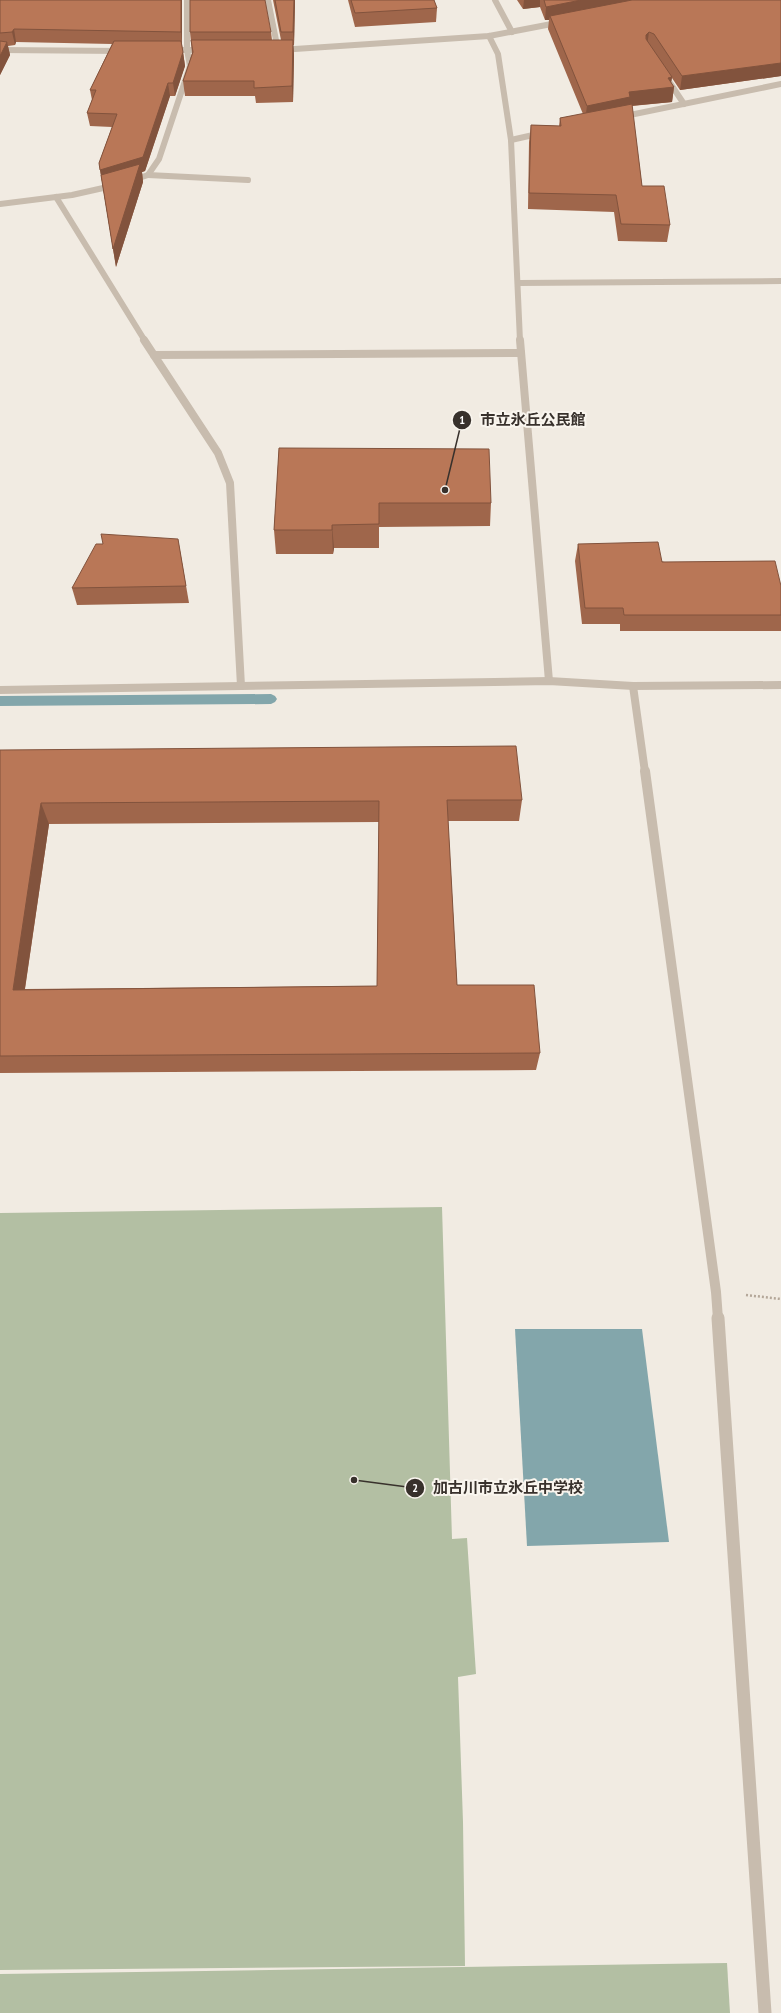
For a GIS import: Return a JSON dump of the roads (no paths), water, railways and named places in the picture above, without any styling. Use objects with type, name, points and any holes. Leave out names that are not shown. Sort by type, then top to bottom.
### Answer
[{"type":"street","points":[[148,175],[159,159],[190,66],[187,50],[186,0]]},
{"type":"street","points":[[268,0],[278,50]]},
{"type":"street","points":[[495,0],[512,32]]},
{"type":"street","points":[[270,50],[489,36],[567,21]]},
{"type":"street","points":[[489,36],[498,54],[511,140],[522,353],[549,682]]},
{"type":"street","points":[[0,50],[125,50]]},
{"type":"street","points":[[164,50],[210,50]]},
{"type":"street","points":[[662,71],[684,104]]},
{"type":"street","points":[[616,118],[781,84]]},
{"type":"street","points":[[511,140],[548,132]]},
{"type":"street","points":[[0,204],[56,197],[121,184],[148,175],[248,180]]},
{"type":"street","points":[[56,197],[154,355],[218,454],[230,483],[241,686]]},
{"type":"street","points":[[518,283],[781,281]]},
{"type":"street","points":[[154,355],[522,353]]},
{"type":"street","points":[[0,690],[549,682],[633,686],[781,685]]},
{"type":"street","points":[[633,686],[716,1292],[765,2013]]},
{"type":"water","points":[[515,1329],[642,1329],[669,1542],[527,1546]]},
{"type":"waterway","points":[[0,701],[271,699]]},
{"type":"place","name":"市立氷丘公民館","points":[[445,490]]},
{"type":"place","name":"加古川市立氷丘中学校","points":[[354,1480]]}]
